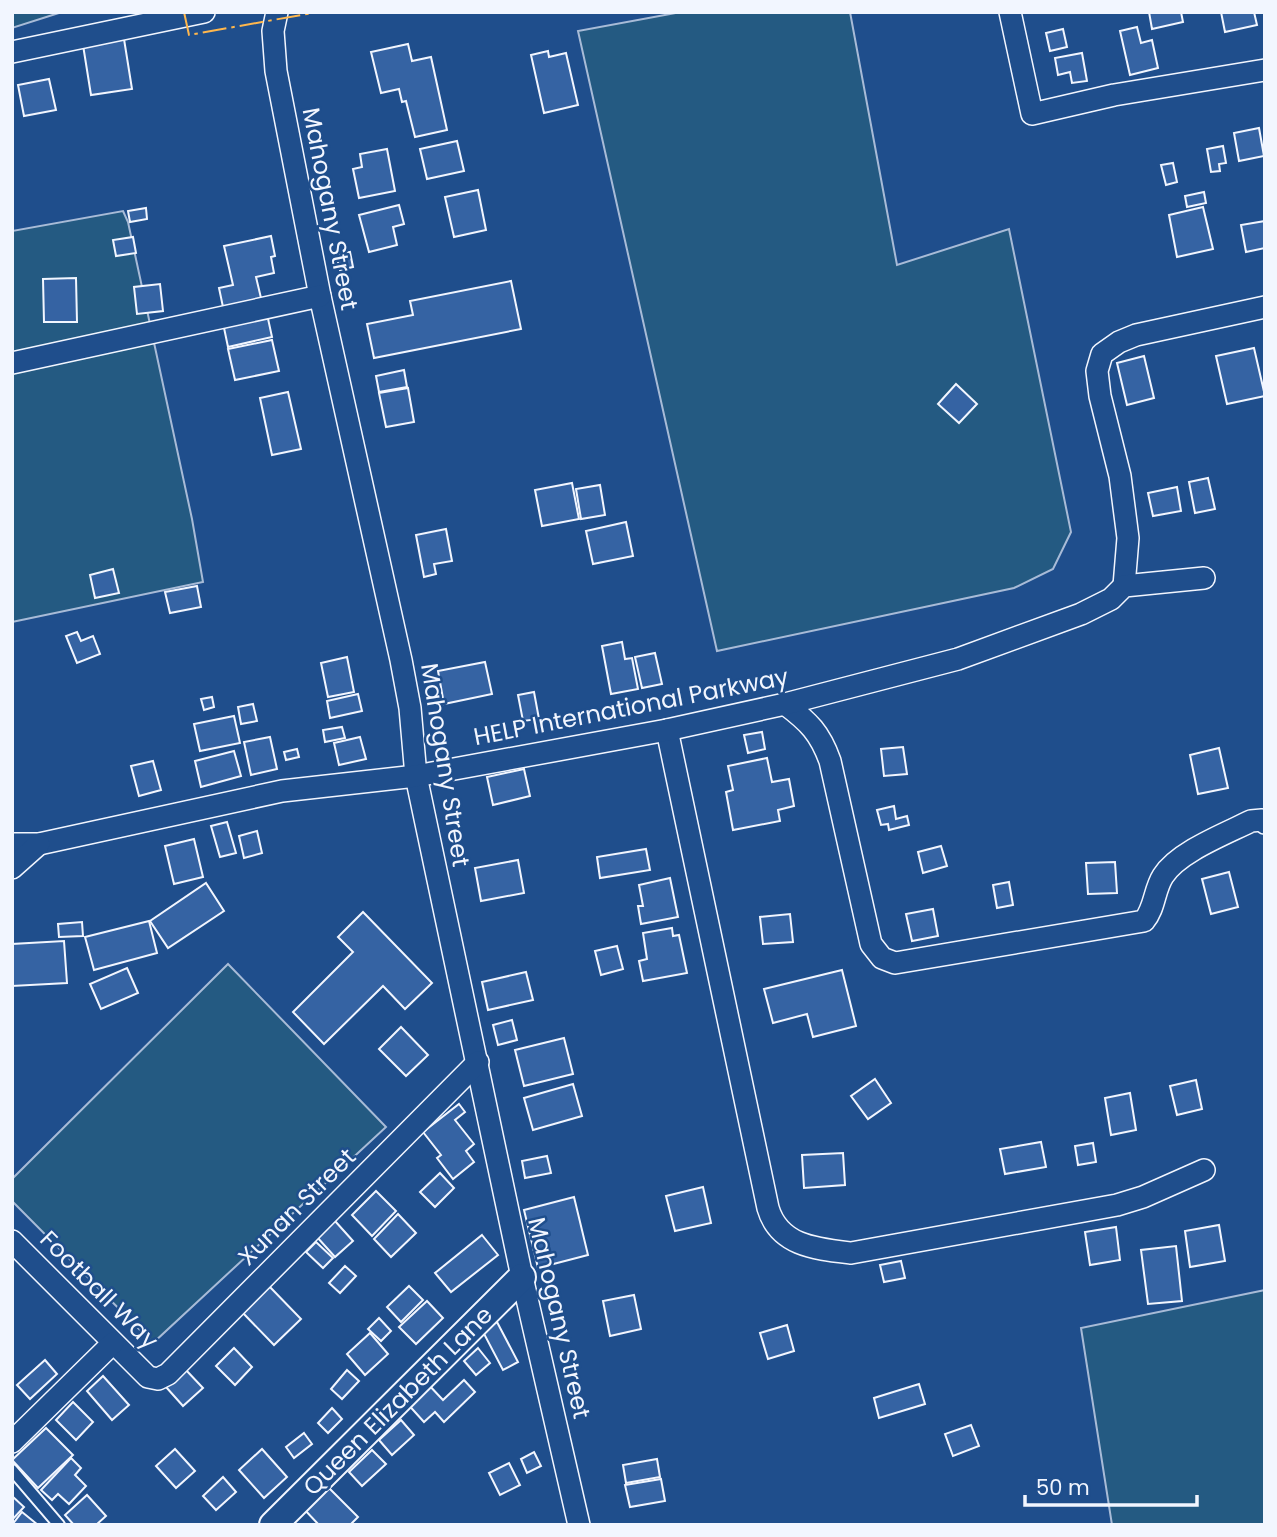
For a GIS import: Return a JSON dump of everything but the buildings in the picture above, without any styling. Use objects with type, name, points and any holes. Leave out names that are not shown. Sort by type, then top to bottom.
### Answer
[{"type":"street","points":[[12,52],[204,12]]},
{"type":"street","points":[[1010,12],[1032,114],[1114,95],[1265,70]]},
{"type":"street","name":"Mahogany Street","points":[[277,13],[273,32],[276,71],[320,296],[401,660],[410,708],[416,776],[522,1277],[579,1525]]},
{"type":"street","points":[[12,363],[320,296]]},
{"type":"street","points":[[1204,578],[1124,586],[1128,538],[1120,475],[1100,396],[1097,371],[1102,354],[1136,334],[1265,307]]},
{"type":"street","name":"HELP International Parkway","points":[[12,844],[39,844],[282,791],[416,776],[667,730],[785,704],[958,659],[1082,614],[1111,599],[1124,586]]},
{"type":"street","points":[[785,704],[815,729],[824,743],[871,944],[882,958],[895,964],[1144,921],[1150,914],[1159,882],[1166,870],[1178,859],[1251,821],[1262,820],[1265,823]]},
{"type":"street","points":[[667,730],[768,1208],[772,1223],[779,1232],[793,1241],[828,1251],[851,1254],[1117,1206],[1204,1170]]},
{"type":"street","points":[[12,868],[39,844]]},
{"type":"street","name":"Xunan Street","points":[[148,1377],[158,1379],[168,1374],[478,1062]]},
{"type":"street","name":"Football Way","points":[[12,1241],[148,1377]]},
{"type":"street","name":"Queen Elizabeth Lane","points":[[273,1525],[522,1277]]},
{"type":"street","points":[[12,1442],[113,1343]]},
{"type":"lane","points":[[12,1470],[59,1525]]},
{"type":"shaded area","points":[[12,12],[62,12],[12,28]]},
{"type":"shaded area","points":[[681,12],[850,12],[897,265],[1009,229],[1071,532],[1053,569],[1014,588],[717,651],[578,31]]},
{"type":"shaded area","points":[[123,211],[128,222],[203,582],[12,622],[12,231]]},
{"type":"shaded area","points":[[228,964],[386,1127],[153,1343],[12,1201],[12,1179]]},
{"type":"shaded area","points":[[1265,1290],[1265,1525],[1112,1525],[1081,1328]]},
{"type":"power","points":[[184,12],[189,35],[318,12]]}]
